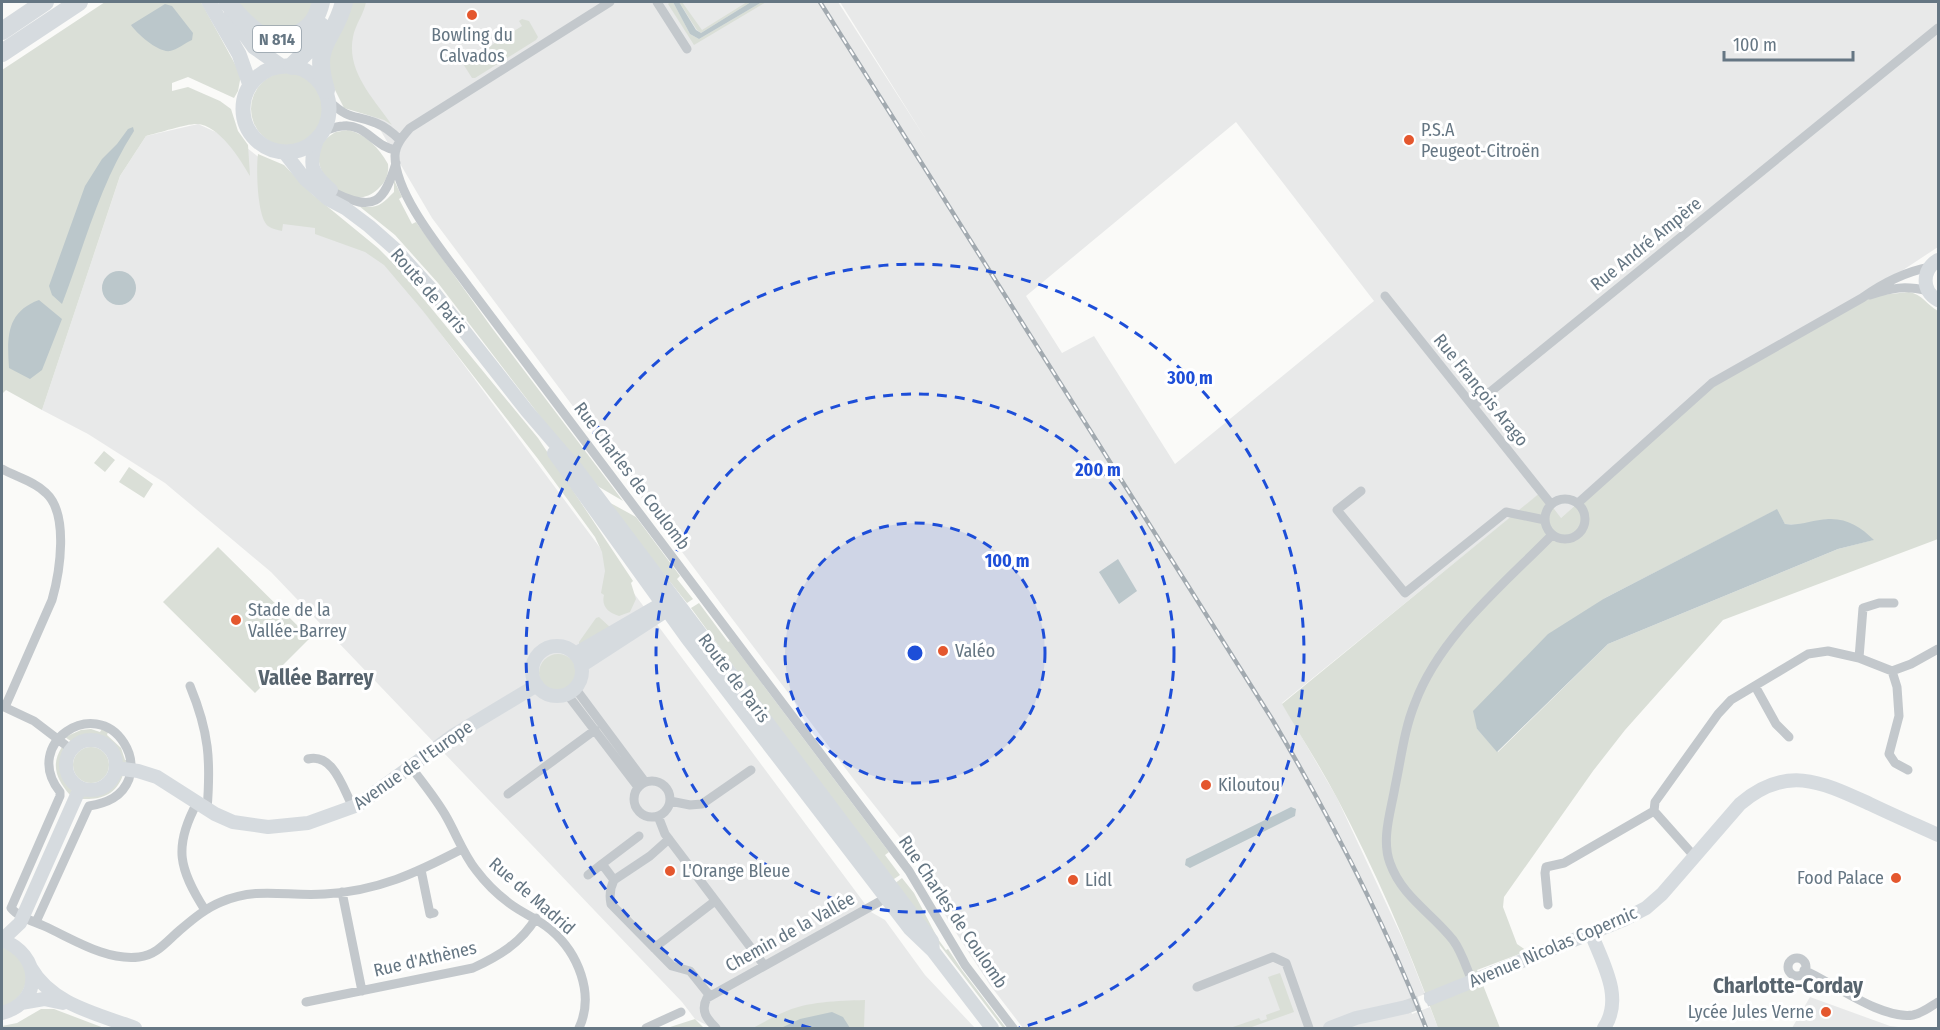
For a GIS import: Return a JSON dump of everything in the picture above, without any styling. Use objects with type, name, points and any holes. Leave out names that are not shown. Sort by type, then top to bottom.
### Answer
[{"type":"highway","points":[[2,53],[79,2]]},
{"type":"highway","name":"N 814","points":[[227,2],[253,30],[278,39],[294,37],[308,28],[321,2]]},
{"type":"highway","name":"N 814","points":[[286,66],[299,61],[313,41],[321,26],[328,2]]},
{"type":"highway","name":"N 814","points":[[327,96],[321,75],[321,54],[344,2]]},
{"type":"highway","points":[[2,19],[42,4]]},
{"type":"highway","points":[[2,31],[42,4]]},
{"type":"main road","points":[[209,2],[239,54],[250,85]]},
{"type":"main road","points":[[221,2],[254,47],[286,66],[309,72],[320,81],[327,96],[329,117],[321,135],[305,148],[284,152],[267,148],[254,138],[247,127],[243,109],[245,95],[250,85],[264,72],[286,66]]},
{"type":"main road","name":"Route de Paris","points":[[321,135],[313,152],[314,171],[318,179],[335,193],[345,208]]},
{"type":"main road","name":"Route de Paris","points":[[284,152],[305,179],[328,200],[345,208],[369,226],[395,249],[432,290],[527,411],[567,473],[932,941],[933,951]]},
{"type":"main road","points":[[1933,296],[1926,277],[1934,264]]},
{"type":"main road","points":[[578,660],[670,603]]},
{"type":"main road","name":"Route de Paris","points":[[670,603],[886,898],[910,929],[933,951],[992,1029]]},
{"type":"main road","points":[[557,646],[569,650],[578,660],[582,675],[571,691],[558,696],[548,694],[537,685],[533,675],[533,665],[540,653],[548,648],[557,646]]},
{"type":"main road","name":"Avenue de l'Europe","points":[[116,768],[157,777],[224,819],[244,825],[281,826],[308,823],[367,799],[454,735],[537,685]]},
{"type":"main road","points":[[88,741],[101,743],[114,756],[116,768],[113,777],[103,787],[89,790],[80,788],[72,781],[67,771],[67,759],[77,745],[88,741]]},
{"type":"main road","name":"Avenue Nicolas Copernic","points":[[1431,998],[1623,920],[1646,908],[1662,894],[1746,800],[1773,784],[1809,781],[1829,786],[1938,835]]},
{"type":"main road","points":[[70,1004],[42,985],[21,950],[18,937],[21,919],[80,788]]},
{"type":"main road","points":[[21,919],[2,940],[21,950]]},
{"type":"main road","points":[[1590,933],[1613,995],[1612,1013],[1604,1029]]},
{"type":"main road","points":[[2,1013],[21,1003],[29,992],[31,968]]},
{"type":"main road","points":[[21,1003],[44,999],[70,1004],[135,1029]]},
{"type":"main road","points":[[1330,1029],[1356,1018],[1406,1007]]},
{"type":"street","name":"Rue Charles de Coulomb","points":[[610,2],[415,124],[400,140],[396,150],[396,163],[408,197],[428,231],[909,871],[965,965],[1013,1029]]},
{"type":"street","points":[[657,2],[687,49]]},
{"type":"street","name":"Rue André Ampère","points":[[1473,406],[1938,28]]},
{"type":"street","points":[[327,96],[342,113],[375,123],[400,140]]},
{"type":"street","points":[[321,135],[344,125],[353,126],[385,147],[396,150]]},
{"type":"street","points":[[335,193],[355,203],[376,201],[387,189],[396,163]]},
{"type":"street","points":[[1578,503],[1712,383],[1862,298],[1879,285],[1934,264]]},
{"type":"street","points":[[1862,298],[1905,286],[1933,296]]},
{"type":"street","name":"Rue François Arago","points":[[1385,296],[1551,504]]},
{"type":"street","points":[[2,469],[34,483],[47,493],[58,509],[61,526],[52,600],[3,707],[34,721],[72,750]]},
{"type":"street","points":[[1361,491],[1338,510],[1405,593],[1506,512],[1545,520]]},
{"type":"street","points":[[1564,499],[1578,503],[1585,513],[1583,530],[1569,540],[1552,535],[1545,526],[1545,514],[1551,504],[1564,499]]},
{"type":"street","points":[[1472,981],[1457,945],[1442,927],[1415,903],[1394,872],[1387,853],[1386,838],[1389,820],[1408,722],[1426,679],[1456,634],[1552,535]]},
{"type":"street","points":[[1859,658],[1863,608],[1879,603],[1894,603]]},
{"type":"street","points":[[1694,856],[1654,811],[1655,802],[1718,714],[1731,700],[1808,654],[1828,651],[1859,658],[1892,671],[1911,664],[1938,649]]},
{"type":"street","points":[[1892,671],[1897,687],[1899,717],[1890,754],[1895,762],[1908,770]]},
{"type":"street","points":[[190,686],[208,745],[210,778],[202,806],[185,831],[182,859],[187,880],[206,910]]},
{"type":"street","points":[[1755,686],[1776,724],[1789,737]]},
{"type":"street","points":[[571,691],[595,730],[641,785]]},
{"type":"street","points":[[571,691],[641,785]]},
{"type":"street","points":[[36,922],[89,806],[106,803],[119,795],[131,770],[131,760],[126,746],[116,734],[103,726],[81,725],[67,731],[52,748],[49,763],[51,778],[60,792],[11,905],[12,911],[21,919],[36,922],[110,954],[140,957],[147,955],[164,946],[206,910],[235,897],[277,892],[315,895],[384,884],[421,870],[462,849]]},
{"type":"street","points":[[508,794],[595,730]]},
{"type":"street","points":[[308,759],[324,760],[331,765],[352,807]]},
{"type":"street","name":"Rue de Madrid","points":[[410,766],[442,809],[475,869],[509,903],[536,918],[553,931],[572,955],[585,993],[579,1029]]},
{"type":"street","points":[[670,801],[690,805],[702,804],[751,770]]},
{"type":"street","points":[[653,781],[661,783],[669,792],[670,801],[666,810],[658,816],[646,816],[637,809],[634,798],[641,785],[653,781]]},
{"type":"street","points":[[1548,905],[1546,867],[1564,863],[1654,811]]},
{"type":"street","points":[[658,816],[669,839],[764,966]]},
{"type":"street","points":[[51,817],[78,829]]},
{"type":"street","points":[[588,875],[639,836]]},
{"type":"street","points":[[669,839],[650,856],[614,880],[610,893],[611,904],[672,966],[690,971],[710,996],[705,1001],[704,1013],[716,1029]]},
{"type":"street","points":[[602,864],[614,880]]},
{"type":"street","points":[[421,870],[430,914],[434,913]]},
{"type":"street","points":[[342,892],[362,991]]},
{"type":"street","points":[[886,898],[892,897],[902,902]]},
{"type":"street","name":"Chemin de la Vallée","points":[[710,996],[886,898]]},
{"type":"street","points":[[654,948],[715,901]]},
{"type":"street","name":"Rue d'Athènes","points":[[306,1002],[473,968],[515,945],[536,918]]},
{"type":"street","points":[[1197,987],[1274,957],[1286,963],[1309,1029]]},
{"type":"street","points":[[1804,970],[1871,1005],[1898,1015],[1915,1014],[1938,1002]]},
{"type":"street","points":[[646,1029],[681,1012]]},
{"type":"shaded area","points":[[105,2],[201,2],[241,75],[238,91],[234,98],[188,77],[172,83],[172,91],[188,87],[220,101],[231,109],[238,131],[248,145],[250,176],[221,136],[205,126],[192,124],[146,136],[120,176],[42,410],[6,390],[2,394],[2,70]]},
{"type":"shaded area","points":[[233,2],[314,2],[304,25],[273,35]]},
{"type":"shaded area","points":[[348,2],[366,2],[353,37],[354,61],[363,84],[392,125],[384,120],[344,108],[327,74],[326,51]]},
{"type":"shaded area","points":[[353,2],[838,2],[927,141],[840,2],[1938,2],[1938,247],[1862,297],[1712,383],[1560,519],[1542,492],[1282,703],[1337,798],[1406,946],[1425,994],[1407,1001],[1412,1014],[1430,1007],[1438,1028],[1023,1028],[990,985],[951,925],[923,877],[928,873],[855,781],[432,218],[345,70]],"holes":[[[1236,122],[1374,301],[1175,464],[1094,336],[1062,353],[1026,296]]]},
{"type":"shaded area","points":[[673,2],[690,34],[699,39],[762,2],[766,2],[694,45],[668,4]]},
{"type":"shaded area","points":[[673,2],[679,2],[696,30],[701,33],[751,2],[762,2],[699,39],[690,34]]},
{"type":"shaded area","points":[[679,2],[682,2],[702,30],[747,2],[751,2],[701,33]]},
{"type":"shaded area","points":[[165,4],[172,6],[193,33],[192,40],[170,51],[154,46],[131,25]]},
{"type":"shaded area","points":[[522,19],[529,21],[538,37],[536,40],[472,78],[460,59],[462,57],[465,62],[522,26],[519,21]]},
{"type":"shaded area","points":[[288,72],[302,75],[314,83],[322,95],[325,109],[322,123],[314,135],[302,143],[288,146],[274,143],[262,135],[254,123],[251,109],[254,95],[262,83],[274,75]]},
{"type":"shaded area","points":[[198,124],[242,144],[380,252],[871,912],[885,920],[925,975],[975,1028],[712,1028],[695,1019],[682,1002],[271,572],[165,483],[88,434],[42,410],[120,176],[146,136]]},
{"type":"shaded area","points":[[133,127],[134,131],[102,194],[62,304],[52,295],[49,286],[85,186],[102,159],[128,129]]},
{"type":"shaded area","points":[[348,130],[361,135],[371,143],[388,164],[383,184],[365,196],[352,197],[339,191],[328,182],[321,169],[319,156],[323,144],[334,133]]},
{"type":"shaded area","points":[[258,154],[284,165],[312,194],[378,248],[399,269],[538,438],[633,581],[631,583],[636,599],[630,612],[619,616],[607,609],[603,599],[604,595],[601,593],[605,571],[602,552],[595,537],[538,459],[423,311],[384,265],[365,252],[315,234],[315,228],[283,224],[282,231],[268,226],[264,221],[259,203]]},
{"type":"shaded area","points":[[394,180],[402,197],[399,199],[412,224],[416,222],[492,328],[623,501],[594,484],[585,475],[438,283],[395,235],[359,206],[371,207],[382,203],[394,192]]},
{"type":"shaded area","points":[[119,271],[131,276],[136,288],[131,300],[119,305],[107,300],[102,288],[107,276]]},
{"type":"shaded area","points":[[1909,292],[1917,295],[1938,311],[1938,539],[1723,620],[1625,730],[1593,771],[1504,897],[1503,907],[1517,944],[1527,951],[1477,970],[1500,1028],[1438,1028],[1379,883],[1330,786],[1282,704],[1541,492],[1561,518],[1712,383],[1862,297]],"holes":[[[1776,510],[1785,524],[1798,525],[1829,519],[1873,540],[1838,549],[1608,644],[1498,752],[1477,729],[1605,598]]]},
{"type":"shaded area","points":[[39,300],[62,319],[42,370],[30,379],[9,368],[9,336],[14,319],[20,311]]},
{"type":"shaded area","points":[[104,451],[115,460],[105,472],[94,463]]},
{"type":"shaded area","points":[[129,467],[153,484],[144,498],[119,482]]},
{"type":"shaded area","points":[[605,500],[636,517],[680,576],[677,579],[693,599],[687,603]]},
{"type":"shaded area","points":[[1777,509],[1785,524],[1828,519],[1841,520],[1859,527],[1874,540],[1838,549],[1608,644],[1497,752],[1477,729],[1473,711],[1548,634],[1605,598]]},
{"type":"shaded area","name":"Stade de la Vallée-Barrey","points":[[218,547],[310,638],[255,693],[163,602]]},
{"type":"shaded area","points":[[1118,559],[1137,591],[1119,604],[1099,572]]},
{"type":"shaded area","points":[[699,603],[889,852],[885,855],[900,875],[891,881],[691,608]]},
{"type":"shaded area","points":[[599,617],[611,628],[579,645],[596,618]]},
{"type":"shaded area","points":[[558,654],[565,655],[571,660],[576,666],[576,680],[571,686],[565,691],[558,692],[551,691],[545,686],[540,680],[539,673],[540,666],[545,660],[551,655]]},
{"type":"shaded area","points":[[91,729],[100,732],[102,729],[108,732],[107,735],[121,748],[127,760],[127,766],[122,765],[114,748],[103,738],[90,736],[72,742],[65,737],[81,730]]},
{"type":"shaded area","points":[[62,747],[64,750],[61,771],[72,790],[70,795],[59,778],[56,766],[56,760]]},
{"type":"shaded area","points":[[91,747],[104,752],[109,765],[104,778],[91,783],[78,778],[73,765],[78,752]]},
{"type":"shaded area","points":[[119,775],[123,775],[112,792],[101,797],[81,799],[84,795],[105,791]]},
{"type":"shaded area","points":[[1291,807],[1296,809],[1295,816],[1190,868],[1185,865],[1186,859]]},
{"type":"shaded area","points":[[902,878],[914,893],[937,937],[894,884]]},
{"type":"shaded area","points":[[938,939],[946,950],[948,949],[1006,1028],[1003,1028],[936,940]]},
{"type":"shaded area","points":[[2,947],[20,960],[25,968],[26,977],[25,986],[20,995],[2,1008]]},
{"type":"shaded area","points":[[1280,973],[1294,1012],[1249,1028],[1230,1028],[1259,1018],[1261,1021],[1267,1019],[1266,1015],[1280,1010],[1268,977]]},
{"type":"shaded area","name":"Lycée Jules Verne","points":[[1810,997],[1890,1026],[1907,1028],[1792,1028]]},
{"type":"shaded area","points":[[865,1000],[864,1028],[753,1028],[802,1006],[823,1002]]},
{"type":"shaded area","points":[[41,1009],[54,1009],[104,1028],[2,1028],[2,1026],[17,1023]]},
{"type":"shaded area","points":[[832,1012],[843,1017],[850,1028],[781,1028],[800,1019]]},
{"type":"shaded area","points":[[695,1019],[704,1028],[667,1028]]},
{"type":"tunnel","points":[[1406,1007],[1431,998]]},
{"type":"railway","points":[[820,2],[1272,719],[1355,870],[1393,948],[1426,1028]]},
{"type":"place","name":"Bowling du Calvados","points":[[472,15]]},
{"type":"place","name":"P.S.A Peugeot-Citroën","points":[[1409,140]]},
{"type":"place","name":"Stade de la Vallée-Barrey","points":[[236,620]]},
{"type":"place","name":"Valéo","points":[[943,651]]},
{"type":"place","name":"Kiloutou","points":[[1206,785]]},
{"type":"place","name":"L'Orange Bleue","points":[[670,871]]},
{"type":"place","name":"Food Palace","points":[[1896,878]]},
{"type":"place","name":"Lidl","points":[[1073,880]]},
{"type":"place","name":"Lycée Jules Verne","points":[[1826,1012]]},
{"type":"district","name":"Vallée Barrey","points":[[316,678]]},
{"type":"district","name":"Charlotte-Corday","points":[[1788,986]]}]
